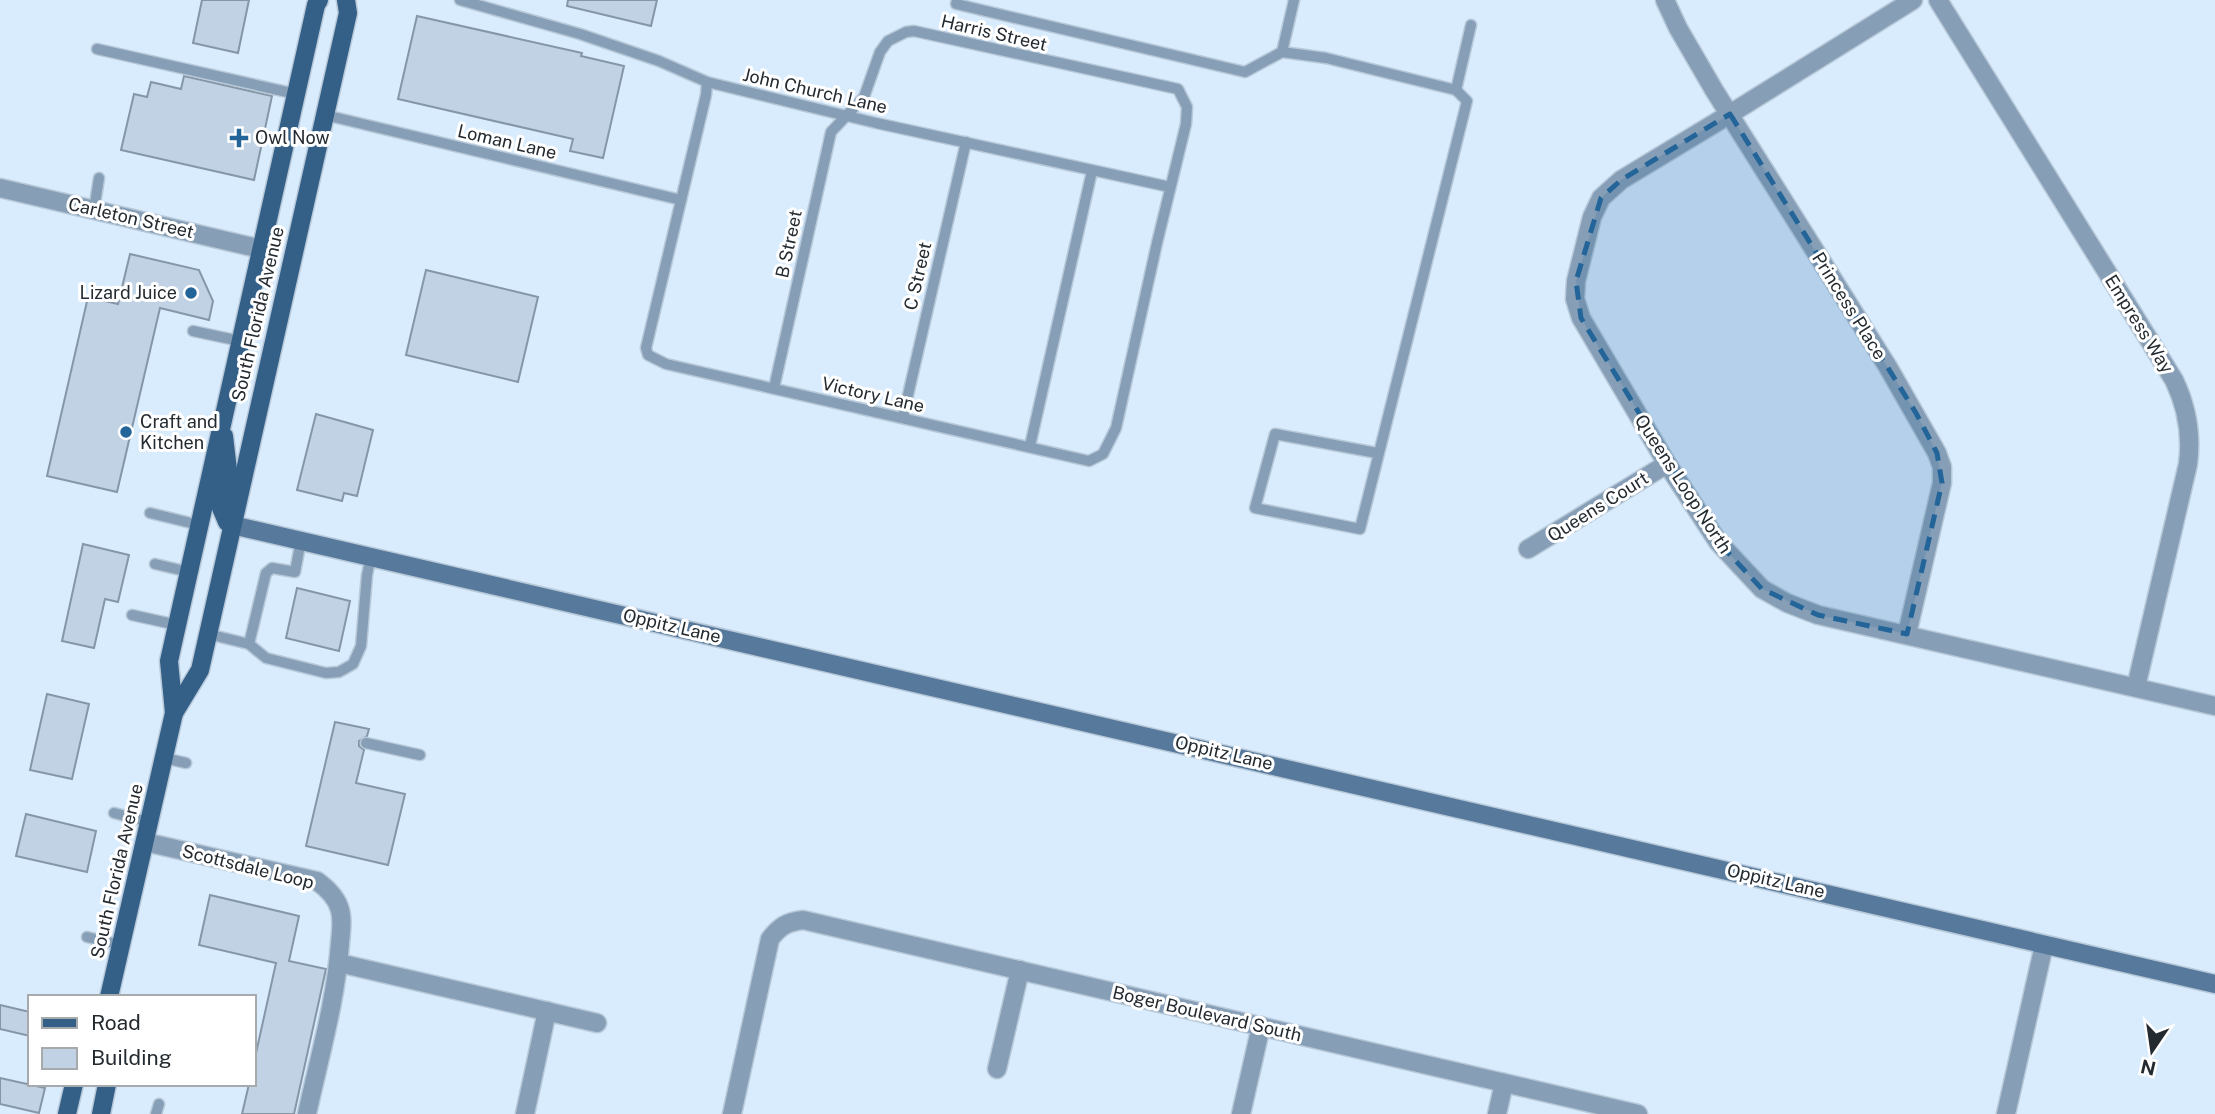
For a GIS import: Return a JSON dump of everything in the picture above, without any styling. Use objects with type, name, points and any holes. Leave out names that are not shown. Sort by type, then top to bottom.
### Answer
[{"type":"main road","name":"South Florida Avenue","points":[[109,995],[174,713],[169,661],[319,0]]},
{"type":"main road","name":"South Florida Avenue","points":[[174,713],[200,670],[348,13],[346,0]]},
{"type":"main road","points":[[222,423],[228,470],[221,508],[227,522],[232,525]]},
{"type":"main road","points":[[67,1114],[74,1086]]},
{"type":"main road","points":[[101,1114],[107,1086]]},
{"type":"street","name":"Princess Place","points":[[1665,0],[1678,28],[1916,413],[1937,453],[1942,467],[1942,483],[1907,634]]},
{"type":"street","name":"Queens Loop North","points":[[1913,0],[1621,180],[1601,198],[1592,217],[1576,281],[1576,299],[1581,318],[1667,464],[1718,542],[1762,589],[1787,603],[1818,615],[2215,706]]},
{"type":"street","name":"Empress Way","points":[[1938,0],[2184,401],[2191,444],[2188,464],[2136,687]]},
{"type":"street","name":"Carleton Street","points":[[0,188],[261,249]]},
{"type":"street","name":"Queens Court","points":[[1528,550],[1667,464]]},
{"type":"street","name":"Oppitz Lane","points":[[232,525],[2215,984]]},
{"type":"street","name":"Scottsdale Loop","points":[[145,842],[317,881],[328,889],[340,908],[342,921],[339,963],[307,1114]]},
{"type":"street","name":"Boger Boulevard South","points":[[732,1114],[765,972],[767,948],[778,929],[788,922],[803,920],[1638,1114]]},
{"type":"street","points":[[2006,1114],[2044,945]]},
{"type":"street","points":[[339,963],[597,1023]]},
{"type":"street","points":[[997,1069],[1020,970]]},
{"type":"street","points":[[525,1114],[547,1011]]},
{"type":"street","points":[[1241,1114],[1261,1026]]},
{"type":"street","points":[[1497,1114],[1504,1083]]},
{"type":"lane","name":"John Church Lane","points":[[460,0],[580,34],[659,61],[707,82],[822,111],[847,114],[1170,187]]},
{"type":"lane","points":[[957,0],[956,4],[1245,72],[1282,52],[1326,58],[1455,90],[1467,101],[1360,529],[1255,508],[1275,434],[1377,453]]},
{"type":"lane","points":[[1282,52],[1294,0]]},
{"type":"lane","points":[[1455,90],[1471,25]]},
{"type":"lane","name":"Harris Street","points":[[847,114],[864,97],[880,52],[888,41],[905,32],[914,31],[1178,89],[1187,107],[1186,124],[1170,187]]},
{"type":"lane","points":[[97,49],[296,94]]},
{"type":"lane","points":[[681,200],[707,82]]},
{"type":"lane","name":"B Street","points":[[774,388],[831,132],[847,114]]},
{"type":"lane","name":"Loman Lane","points":[[325,115],[681,200]]},
{"type":"lane","name":"C Street","points":[[903,417],[966,142]]},
{"type":"lane","points":[[1030,446],[1091,171]]},
{"type":"lane","points":[[94,209],[99,178]]},
{"type":"lane","name":"Victory Lane","points":[[681,200],[646,348],[648,355],[666,364],[1089,461],[1103,454],[1116,428],[1170,187]]},
{"type":"lane","points":[[193,331],[240,341]]},
{"type":"lane","points":[[149,513],[199,526]]},
{"type":"lane","points":[[249,644],[266,573],[272,568],[295,572],[301,540]]},
{"type":"lane","points":[[208,634],[249,644],[266,658],[326,673],[339,672],[353,663],[360,646],[366,575],[371,556]]},
{"type":"lane","points":[[155,564],[189,572]]},
{"type":"lane","points":[[132,615],[177,625]]},
{"type":"lane","points":[[366,743],[420,755]]},
{"type":"lane","points":[[164,758],[186,762]]},
{"type":"lane","points":[[114,813],[149,822]]},
{"type":"lane","points":[[87,937],[121,945]]},
{"type":"highlighted area","points":[[1730,114],[1916,413],[1937,453],[1942,483],[1907,634],[1818,615],[1762,589],[1718,542],[1581,318],[1576,281],[1601,198],[1621,180]]},
{"type":"building","points":[[202,0],[249,0],[238,53],[193,43]]},
{"type":"building","points":[[568,0],[657,0],[651,26],[567,6]]},
{"type":"building","points":[[417,16],[582,53],[581,56],[624,66],[603,158],[570,151],[573,139],[398,99]]},
{"type":"building","points":[[184,76],[272,96],[254,180],[121,150],[134,94],[147,97],[151,82],[181,89]]},
{"type":"building","points":[[130,254],[199,270],[213,301],[209,320],[160,308],[117,492],[47,476],[88,297],[118,304]]},
{"type":"building","points":[[426,270],[538,297],[518,382],[406,355]]},
{"type":"building","points":[[316,414],[373,430],[357,496],[344,493],[342,501],[297,490]]},
{"type":"building","points":[[83,544],[129,555],[118,602],[105,599],[94,648],[62,641]]},
{"type":"building","points":[[297,588],[350,601],[339,651],[286,638]]},
{"type":"building","points":[[47,694],[89,704],[72,779],[30,770]]},
{"type":"building","points":[[335,722],[369,729],[367,736],[359,741],[359,746],[364,750],[356,783],[405,794],[388,865],[306,846]]},
{"type":"building","points":[[26,814],[96,831],[87,872],[16,856]]},
{"type":"building","points":[[210,895],[299,916],[289,961],[326,969],[294,1114],[242,1114],[249,1086],[256,1086],[256,1053],[276,963],[199,945]]},
{"type":"building","points":[[0,1005],[28,1012],[28,1036],[0,1029]]},
{"type":"building","points":[[0,1078],[45,1088],[39,1113],[0,1104]]},
{"type":"place","name":"Owl Now","points":[[239,138]]},
{"type":"place","name":"Lizard Juice","points":[[191,293]]},
{"type":"place","name":"Craft and Kitchen","points":[[126,432]]}]
